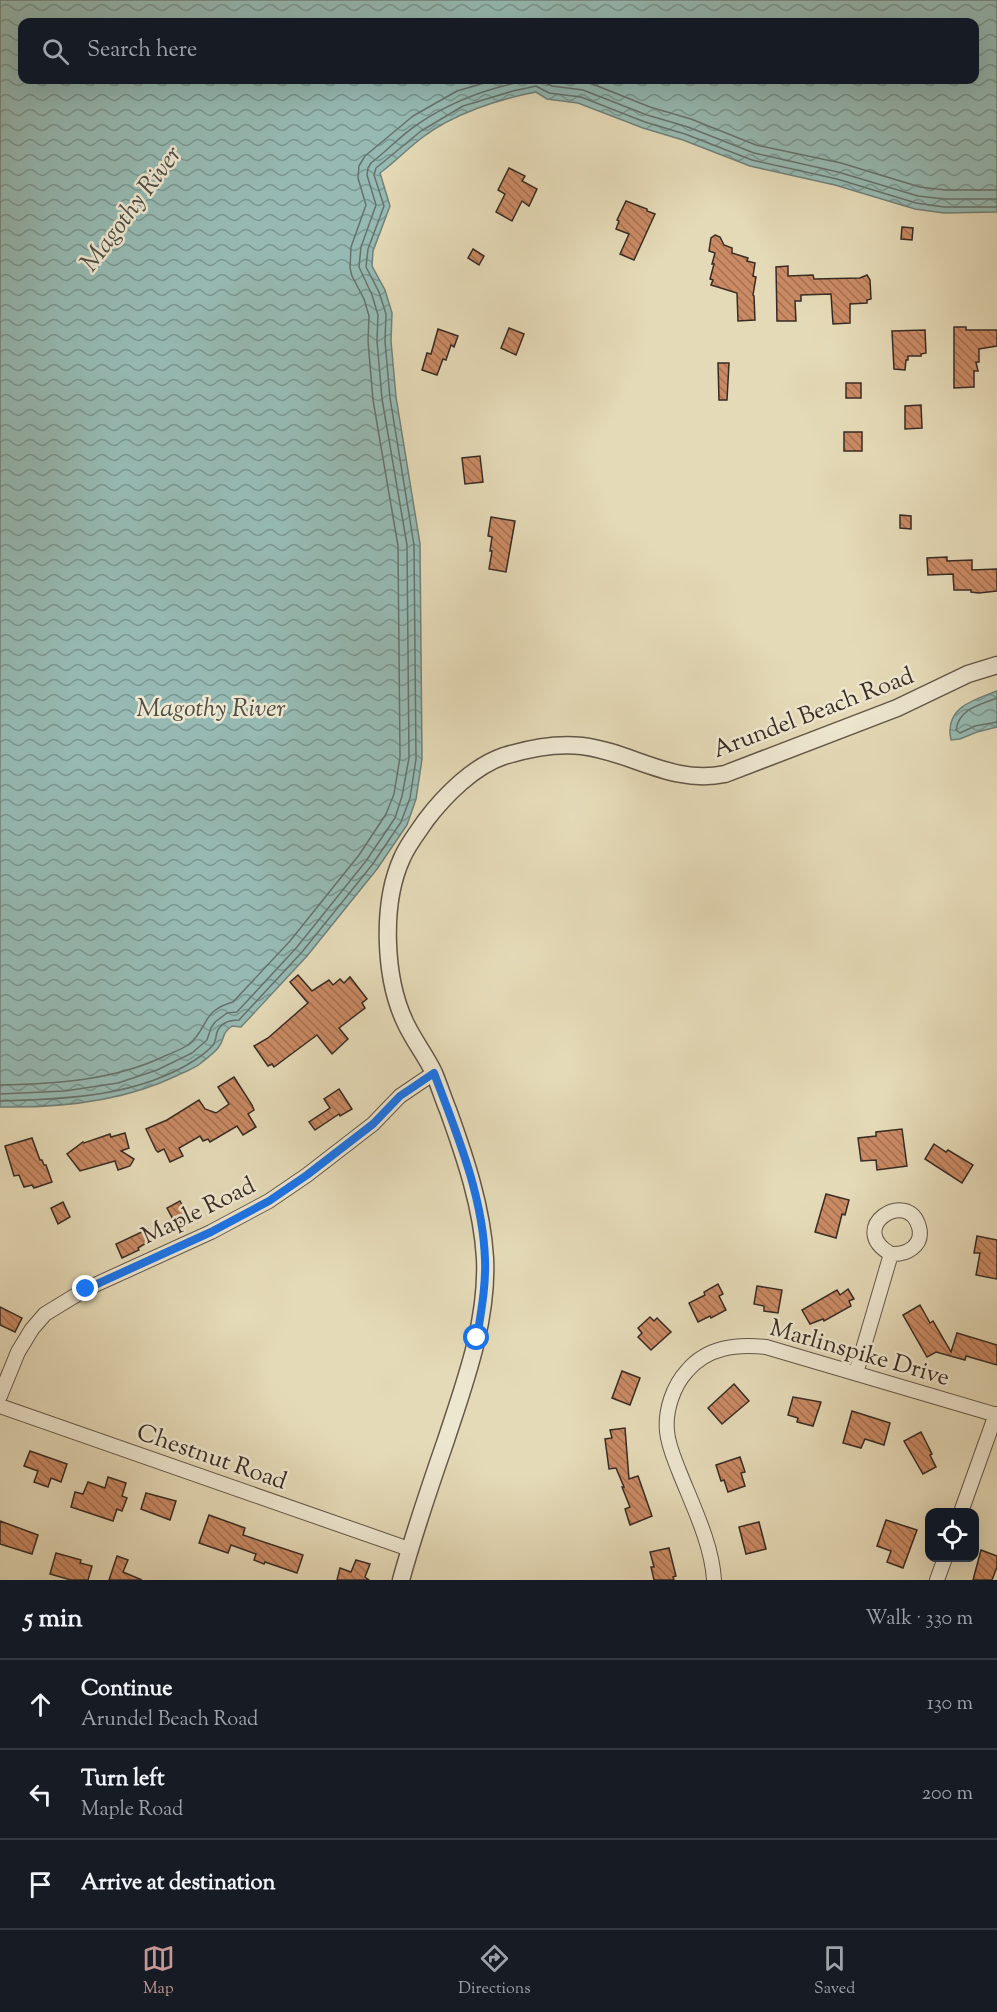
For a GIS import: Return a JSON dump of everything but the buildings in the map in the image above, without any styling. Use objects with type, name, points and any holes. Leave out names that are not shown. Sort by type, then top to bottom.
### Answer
[{"type":"street","name":"Arundel Beach Road","points":[[401,1580],[409,1549],[468,1375],[477,1338],[484,1289],[485,1260],[475,1195],[457,1134],[434,1073],[406,1025],[396,1001],[390,962],[390,900],[394,879],[402,858],[414,837],[430,815],[474,773],[500,757],[530,748],[556,745],[584,746],[687,776],[708,778],[725,774],[887,712],[968,674],[997,665]]},
{"type":"street","name":"Maple Road","points":[[0,1396],[18,1352],[32,1329],[45,1314],[86,1289],[211,1232],[269,1201],[373,1124],[400,1096],[434,1073]]},
{"type":"street","points":[[856,1373],[891,1254]]},
{"type":"street","name":"Marlinspike Drive","points":[[714,1580],[710,1553],[670,1448],[666,1429],[672,1398],[682,1376],[694,1362],[728,1347],[746,1345],[766,1347],[996,1415]]},
{"type":"street","name":"Chestnut Road","points":[[0,1406],[409,1549]]},
{"type":"street","points":[[962,1508],[996,1415]]},
{"type":"street","points":[[937,1580],[943,1562]]},
{"type":"water","name":"Magothy River","points":[[0,0],[997,0],[997,212],[944,213],[915,209],[835,185],[750,166],[578,103],[547,99],[536,92],[492,103],[448,121],[423,137],[380,173],[390,206],[373,251],[372,266],[385,290],[392,313],[391,341],[396,397],[420,544],[422,759],[416,799],[407,825],[377,869],[307,956],[241,1027],[232,1026],[228,1029],[218,1048],[198,1065],[134,1092],[90,1102],[0,1107]]},
{"type":"water","points":[[997,691],[997,727],[951,740],[950,729],[956,713],[970,702]]},
{"type":"route","points":[[86,1289],[211,1232],[269,1201],[373,1124],[400,1096],[434,1073],[457,1134],[475,1195],[481,1225],[485,1260],[483,1299],[477,1338]]}]
